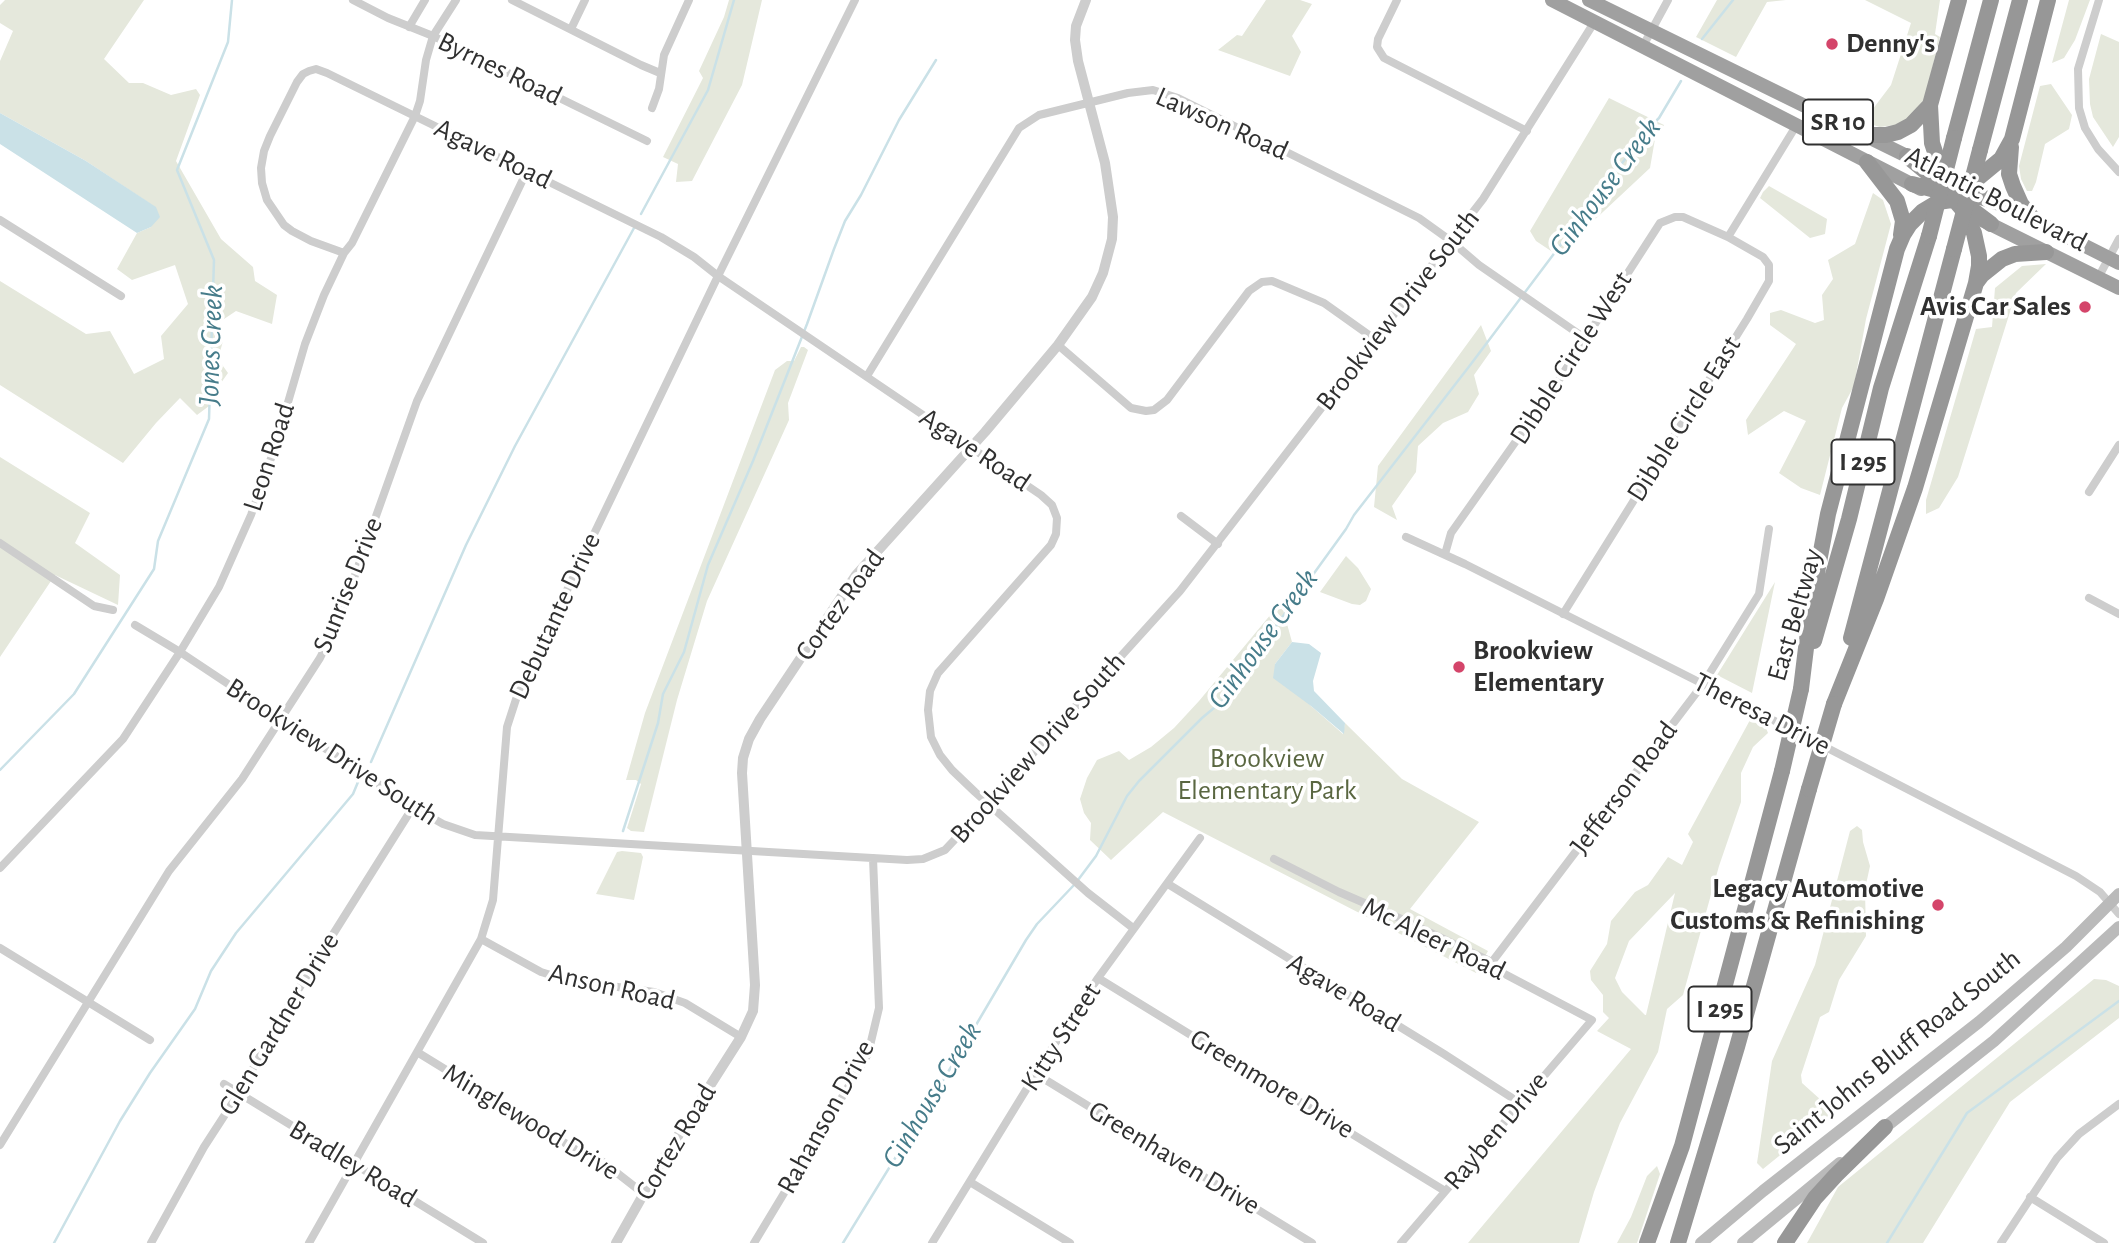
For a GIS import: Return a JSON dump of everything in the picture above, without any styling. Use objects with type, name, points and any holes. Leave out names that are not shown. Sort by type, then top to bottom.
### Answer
[{"type":"highway","name":"Atlantic Boulevard","points":[[1552,0],[1912,184]]},
{"type":"highway","name":"Atlantic Boulevard","points":[[1590,0],[1907,156]]},
{"type":"highway","points":[[1834,704],[1876,599],[1915,488],[1976,283],[1979,256],[1973,228],[1938,164],[1932,143],[1930,105],[1959,0]]},
{"type":"highway","name":"East Beltway","points":[[1647,1243],[1682,1146],[1782,771],[1801,689],[1849,519],[1881,388],[1929,236],[1991,0]]},
{"type":"highway","name":"East Beltway","points":[[1678,1243],[1741,1034],[1834,704],[2020,0]]},
{"type":"highway","points":[[2035,221],[2016,195],[2009,174],[2012,139],[2048,0]]},
{"type":"highway","points":[[1865,135],[1898,132],[1911,125],[1930,105]]},
{"type":"highway","points":[[1897,249],[1910,224],[1923,211],[1978,178],[2001,159],[2012,139]]},
{"type":"highway","points":[[1907,156],[1991,224]]},
{"type":"highway","points":[[1801,689],[1812,599],[1828,514],[1903,221],[1891,190],[1867,162]]},
{"type":"highway","points":[[1912,184],[2000,203]]},
{"type":"highway","name":"Atlantic Boulevard","points":[[2000,203],[2114,261]]},
{"type":"highway","name":"Atlantic Boulevard","points":[[1991,224],[2119,288]]},
{"type":"highway","points":[[1976,283],[2002,259],[2020,254],[2046,252]]},
{"type":"highway","points":[[1786,1243],[1815,1198],[1885,1127]]},
{"type":"main road","name":"Saint Johns Bluff Road South","points":[[1701,1243],[1763,1191],[1979,1022],[2043,967],[2115,898]]},
{"type":"main road","name":"Saint Johns Bluff Road South","points":[[1743,1243],[1994,1041],[2119,927]]},
{"type":"street","name":"Byrnes Road","points":[[353,0],[433,36],[647,141]]},
{"type":"street","points":[[409,27],[425,0]]},
{"type":"street","name":"Leon Road","points":[[0,868],[123,739],[219,587],[251,515],[275,447],[305,344],[344,253],[352,243],[415,116],[433,36],[456,0]]},
{"type":"street","points":[[512,0],[660,72]]},
{"type":"street","points":[[571,29],[585,0]]},
{"type":"street","points":[[652,108],[659,89],[664,55],[689,0]]},
{"type":"street","name":"Debutante Drive","points":[[309,1243],[481,939],[493,900],[507,727],[519,690],[718,276],[855,0]]},
{"type":"street","name":"Cortez Road","points":[[616,1243],[750,1021],[754,1002],[742,773],[749,739],[856,575],[985,432],[1058,345],[1092,298],[1103,273],[1112,239],[1113,217],[1109,186],[1075,40],[1076,26],[1086,0]]},
{"type":"street","points":[[1397,0],[1378,39],[1377,47],[1384,58],[1527,131]]},
{"type":"street","points":[[1643,46],[1668,0]]},
{"type":"street","points":[[2099,0],[2078,69],[2078,108],[2085,128],[2098,149],[2119,172]]},
{"type":"street","name":"Brookview Drive South","points":[[135,625],[413,807],[443,824],[475,835],[873,858],[923,859],[938,853],[945,850],[989,804],[1180,591],[1218,544],[1483,199],[1595,21]]},
{"type":"street","name":"Agave Road","points":[[344,253],[292,231],[274,212],[262,183],[263,160],[270,136],[303,74],[317,69],[661,237],[1041,495],[1052,505],[1057,517],[1056,534],[1051,545],[938,673],[930,691],[928,710],[931,737],[952,770],[1088,893],[1133,928]]},
{"type":"street","name":"Lawson Road","points":[[867,376],[1018,128],[1039,115],[1143,91],[1162,92],[1419,218],[1479,265],[1586,339]]},
{"type":"street","points":[[1728,237],[1796,126]]},
{"type":"street","name":"Sunrise Drive","points":[[0,1145],[169,871],[242,779],[320,658],[339,620],[417,401],[527,172]]},
{"type":"street","name":"Dibble Circle West","points":[[1445,554],[1451,533],[1586,339],[1660,223],[1683,217],[1728,237]]},
{"type":"street","points":[[0,220],[121,296]]},
{"type":"street","name":"Dibble Circle East","points":[[1563,614],[1769,281],[1769,265],[1763,257],[1728,237]]},
{"type":"street","points":[[2098,278],[2114,261],[2119,239]]},
{"type":"street","points":[[1058,345],[1131,408],[1146,411],[1154,410],[1167,400],[1249,291],[1262,282],[1272,281],[1324,303],[1376,340]]},
{"type":"street","points":[[2089,492],[2119,445]]},
{"type":"street","points":[[1181,516],[1218,544]]},
{"type":"street","name":"Jefferson Road","points":[[1492,962],[1703,684],[1759,594],[1769,529]]},
{"type":"street","name":"Theresa Drive","points":[[1406,537],[1703,684],[2076,876],[2100,892],[2115,898],[2119,914]]},
{"type":"street","points":[[0,543],[94,606],[113,610]]},
{"type":"street","points":[[2089,598],[2119,614]]},
{"type":"street","name":"Glen Gardner Drive","points":[[151,1243],[204,1147],[239,1093],[293,998],[413,807]]},
{"type":"street","name":"Kitty Street","points":[[932,1243],[1098,978],[1200,838]]},
{"type":"street","name":"Rahanson Drive","points":[[754,1243],[856,1075],[872,1042],[879,1009],[873,858]]},
{"type":"street","name":"Mc Aleer Road","points":[[1274,859],[1492,962],[1499,971],[1592,1020]]},
{"type":"street","name":"Agave Road","points":[[1168,884],[1520,1103]]},
{"type":"street","name":"Anson Road","points":[[481,939],[541,972],[567,980],[654,992],[685,1003],[741,1037]]},
{"type":"street","points":[[0,948],[150,1040]]},
{"type":"street","name":"Greenmore Drive","points":[[1098,978],[1445,1191]]},
{"type":"street","name":"Rayben Drive","points":[[1401,1243],[1592,1020]]},
{"type":"street","name":"Minglewood Drive","points":[[417,1052],[578,1151],[603,1162],[644,1194]]},
{"type":"street","name":"Greenhaven Drive","points":[[1036,1074],[1312,1243]]},
{"type":"street","name":"Bradley Road","points":[[224,1084],[483,1243]]},
{"type":"street","points":[[2001,1243],[2057,1158],[2079,1134],[2119,1104]]},
{"type":"street","points":[[2110,1111],[2119,1116]]},
{"type":"street","points":[[970,1182],[1070,1243]]},
{"type":"street","points":[[2030,1197],[2104,1243]]},
{"type":"green space","points":[[5,0],[144,0],[104,59],[129,83],[143,83],[171,95],[196,89],[200,95],[176,161],[221,239],[253,267],[255,281],[277,295],[272,324],[236,311],[218,323],[215,333],[223,341],[218,359],[228,373],[216,390],[213,403],[197,415],[180,398],[123,463],[0,385],[0,281],[86,334],[110,331],[134,374],[164,359],[161,336],[188,304],[175,265],[132,280],[117,269],[137,233],[151,227],[155,207],[86,161],[0,113],[0,61],[13,31],[0,23],[0,5]]},
{"type":"green space","points":[[729,0],[762,0],[742,85],[692,181],[676,182],[678,164],[663,157],[703,78],[699,71]]},
{"type":"green space","points":[[1266,0],[1300,0],[1312,4],[1292,36],[1301,52],[1290,76],[1218,50],[1237,35],[1242,36]]},
{"type":"green space","points":[[1717,0],[1786,0],[1767,2],[1736,57],[1696,37]]},
{"type":"green space","points":[[1865,0],[1940,0],[1935,34],[1940,37],[1923,105],[1903,124],[1880,127],[1863,122],[1891,85],[1911,23]]},
{"type":"green space","points":[[2069,0],[2090,0],[2075,40],[2064,58],[2052,63]]},
{"type":"green space","points":[[2101,34],[2119,42],[2119,137],[2113,147],[2093,117],[2090,104],[2089,79]]},
{"type":"green space","points":[[2051,84],[2072,115],[2069,129],[2045,144],[2036,182],[2032,191],[2027,191],[2019,166],[2040,86]]},
{"type":"green space","points":[[1609,98],[1664,125],[1655,139],[1650,168],[1573,240],[1560,257],[1536,241],[1530,231]]},
{"type":"green space","points":[[1769,186],[1827,219],[1825,234],[1810,238],[1760,198]]},
{"type":"green space","points":[[1873,193],[1883,200],[1891,224],[1866,319],[1854,386],[1842,408],[1820,495],[1801,488],[1779,473],[1806,421],[1784,411],[1748,435],[1746,420],[1796,344],[1770,325],[1770,313],[1781,310],[1815,323],[1824,320],[1822,295],[1833,279],[1828,260],[1855,244]]},
{"type":"green space","points":[[2046,264],[2016,293],[1958,477],[1939,508],[1926,514],[1926,500],[1976,329],[1992,327],[1995,288],[2022,266]]},
{"type":"green space","points":[[1481,325],[1491,351],[1474,375],[1479,394],[1468,412],[1443,423],[1418,446],[1416,472],[1392,506],[1397,520],[1374,507],[1378,466]]},
{"type":"green space","points":[[801,347],[808,350],[788,403],[789,420],[707,601],[677,700],[644,832],[631,831],[627,828],[641,784],[636,780],[626,780],[645,713],[775,370],[787,361],[794,361]]},
{"type":"green space","points":[[0,457],[90,513],[75,543],[120,575],[118,605],[55,575],[0,657]]},
{"type":"green space","points":[[1346,556],[1358,568],[1371,589],[1366,601],[1360,605],[1320,592]]},
{"type":"green space","points":[[1775,582],[1752,693],[1717,675]]},
{"type":"green space","name":"Brookview Elementary Park","points":[[1281,602],[1292,642],[1275,664],[1311,706],[1343,734],[1345,723],[1402,779],[1479,822],[1410,909],[1488,951],[1476,973],[1163,812],[1111,860],[1090,840],[1091,823],[1084,813],[1080,799],[1097,760],[1119,751],[1129,760],[1151,747],[1174,728]]},
{"type":"green space","points":[[1750,720],[1766,728],[1768,733],[1753,747],[1741,773],[1741,802],[1719,866],[1683,995],[1667,1009],[1658,1052],[1620,1123],[1594,1192],[1579,1243],[1468,1243],[1631,1049],[1597,1031],[1609,1018],[1603,1012],[1603,995],[1591,980],[1590,971],[1607,944],[1611,921],[1635,892],[1648,885],[1668,857],[1682,865],[1693,842],[1688,834]],"holes":[[[1675,893],[1646,1015],[1622,992],[1615,978],[1629,941]]]},
{"type":"green space","points":[[1857,826],[1862,830],[1870,866],[1865,889],[1866,936],[1839,980],[1829,1012],[1820,1017],[1801,1075],[1802,1083],[1831,1109],[1831,1114],[1763,1169],[1757,1163],[1772,1061],[1815,965],[1850,831]]},
{"type":"green space","points":[[617,852],[641,853],[643,857],[634,900],[596,894]]},
{"type":"green space","points":[[2094,979],[2106,980],[2119,986],[2119,1018],[2010,1102],[1923,1243],[1807,1243],[1838,1187]]},
{"type":"green space","points":[[1657,1166],[1660,1174],[1637,1243],[1617,1243],[1631,1217],[1647,1176]]},
{"type":"water","points":[[0,113],[86,161],[156,207],[160,217],[151,227],[137,233],[0,144]]},
{"type":"water","points":[[1292,642],[1309,644],[1321,653],[1313,681],[1314,691],[1345,723],[1344,734],[1273,678],[1275,664]]},
{"type":"waterway","name":"Jones Creek","points":[[0,770],[74,694],[154,569],[158,541],[209,419],[214,260],[177,170],[228,42],[232,0]]},
{"type":"waterway","points":[[641,214],[708,90],[734,0]]},
{"type":"waterway","name":"Ginhouse Creek","points":[[1702,39],[1733,0]]},
{"type":"waterway","points":[[623,831],[658,723],[663,694],[684,652],[708,565],[753,461],[845,221],[899,120],[936,60]]},
{"type":"waterway","name":"Ginhouse Creek","points":[[1078,880],[1096,856],[1127,796],[1139,781],[1221,702],[1354,515],[1647,130],[1659,118],[1681,81]]},
{"type":"waterway","points":[[371,762],[466,545],[515,446],[634,228]]},
{"type":"waterway","points":[[54,1243],[120,1121],[195,1009],[211,971],[236,933],[353,794],[358,782]]},
{"type":"waterway","name":"Ginhouse Creek","points":[[843,1243],[1026,940],[1037,924],[1074,885]]},
{"type":"waterway","points":[[1887,1243],[1967,1113],[2119,1001]]},
{"type":"place","name":"Denny's","points":[[1832,44]]},
{"type":"place","name":"Avis Car Sales","points":[[2085,307]]},
{"type":"place","name":"Brookview Elementary","points":[[1459,667]]},
{"type":"place","name":"Legacy Automotive Customs & Refinishing","points":[[1938,905]]}]
